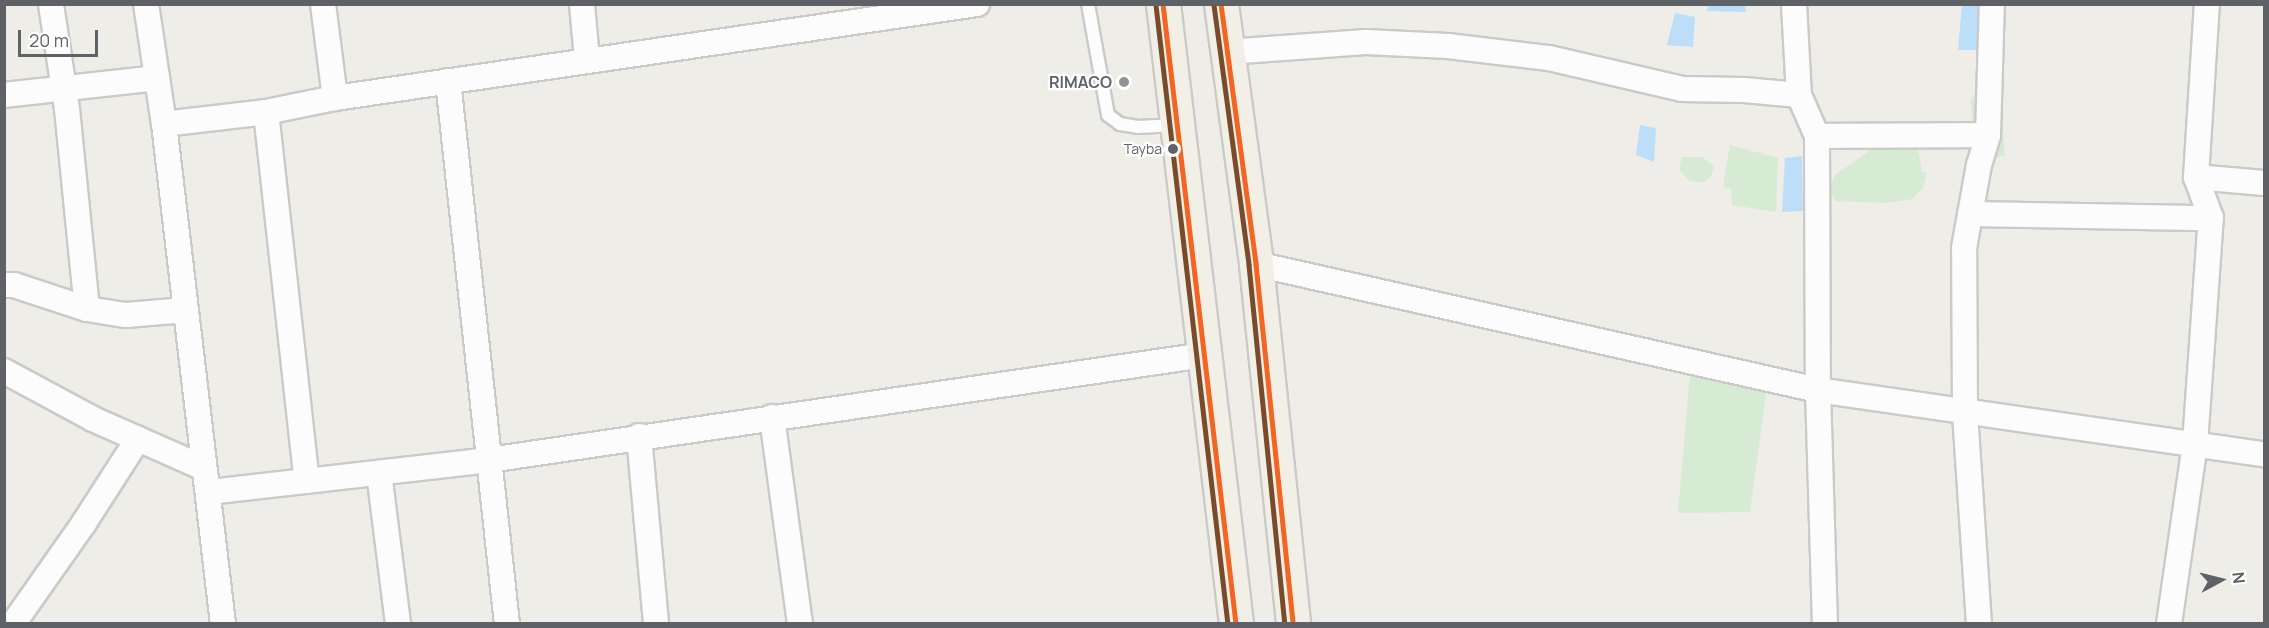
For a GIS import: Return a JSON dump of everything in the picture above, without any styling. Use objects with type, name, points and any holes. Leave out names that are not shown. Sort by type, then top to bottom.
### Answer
[{"type":"highway","points":[[1163,4],[1236,624]]},
{"type":"highway","points":[[1221,4],[1256,264],[1293,624]]},
{"type":"street","points":[[51,4],[64,89],[87,309]]},
{"type":"street","points":[[146,4],[164,124],[223,624]]},
{"type":"street","points":[[323,4],[335,98]]},
{"type":"street","points":[[582,4],[587,60]]},
{"type":"street","points":[[164,124],[266,112],[335,98],[977,4]]},
{"type":"street","points":[[1794,4],[1799,95],[1817,136],[1818,390],[1825,624]]},
{"type":"street","points":[[1979,624],[1965,412],[1964,248],[1988,135],[1992,4]]},
{"type":"street","points":[[2169,624],[2195,444],[2211,218],[2196,177],[2206,4]]},
{"type":"street","points":[[1227,52],[1366,42],[1448,46],[1549,57],[1682,89],[1744,90],[1799,95]]},
{"type":"street","points":[[4,95],[157,78]]},
{"type":"street","points":[[448,81],[507,624]]},
{"type":"street","points":[[266,112],[307,481]]},
{"type":"street","points":[[1817,136],[1988,135]]},
{"type":"street","points":[[2196,177],[2265,183]]},
{"type":"street","points":[[1970,214],[2211,218]]},
{"type":"street","points":[[1256,264],[1818,390],[2265,454]]},
{"type":"street","points":[[4,285],[14,285],[87,309],[126,315],[186,310]]},
{"type":"street","points":[[209,492],[489,460],[639,436],[1204,355]]},
{"type":"street","points":[[4,371],[93,419],[204,468]]},
{"type":"street","points":[[772,417],[800,624]]},
{"type":"street","points":[[639,436],[656,624]]},
{"type":"street","points":[[13,624],[84,523],[138,439]]},
{"type":"street","points":[[379,473],[398,624]]},
{"type":"lane","points":[[1088,4],[1108,115],[1120,124],[1138,127],[1178,124]]},
{"type":"green space","points":[[1999,77],[2005,156],[1975,162],[1971,100],[1982,81]]},
{"type":"green space","points":[[1898,138],[1918,148],[1922,172],[1927,173],[1923,188],[1912,199],[1886,203],[1836,201],[1829,190],[1835,175],[1878,145]]},
{"type":"green space","points":[[1730,145],[1778,158],[1776,212],[1732,205],[1731,188],[1723,187]]},
{"type":"green space","points":[[1682,157],[1702,157],[1714,166],[1711,176],[1704,182],[1690,181],[1679,170]]},
{"type":"green space","points":[[1691,363],[1768,379],[1750,512],[1678,513]]},
{"type":"water","points":[[1745,4],[1746,12],[1707,11],[1708,5]]},
{"type":"water","points":[[1962,5],[1979,5],[1979,50],[1958,50]]},
{"type":"water","points":[[1675,13],[1695,17],[1693,47],[1667,45]]},
{"type":"water","points":[[1640,125],[1656,128],[1654,162],[1636,155]]},
{"type":"water","points":[[1802,156],[1803,211],[1782,212],[1785,158]]},
{"type":"transit line","points":[[1163,4],[1236,624]]},
{"type":"transit line","points":[[1221,4],[1256,264],[1293,624]]},
{"type":"transit line","points":[[1156,5],[1228,624]]},
{"type":"transit line","points":[[1214,5],[1249,265],[1285,624]]},
{"type":"place","name":"RIMACO","points":[[1124,82]]},
{"type":"place","name":"Tayba","points":[[1173,149]]}]
